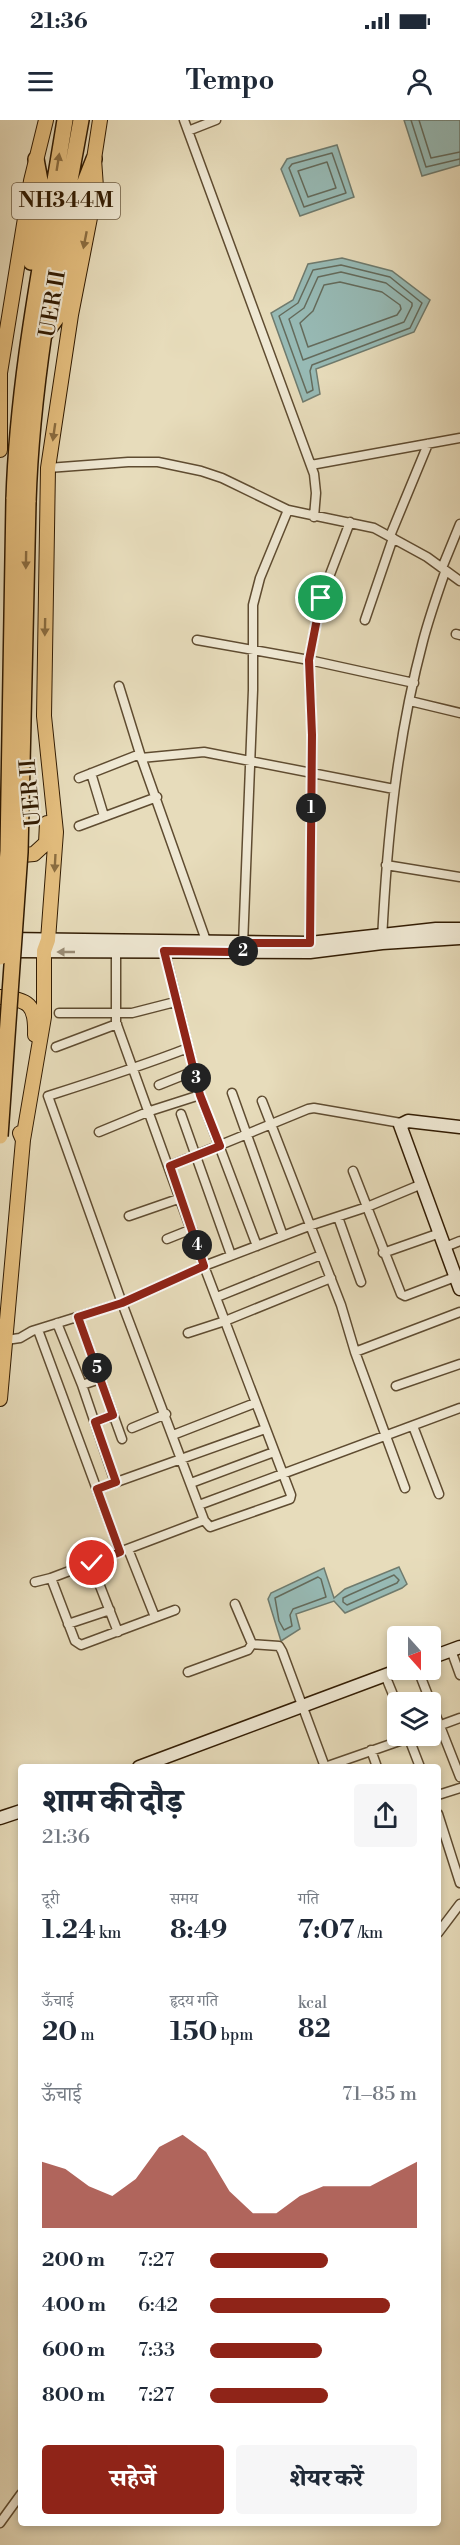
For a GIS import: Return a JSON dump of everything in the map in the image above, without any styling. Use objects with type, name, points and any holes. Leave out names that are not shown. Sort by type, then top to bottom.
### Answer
[{"type":"highway","name":"NH344M","points":[[0,957],[8,851],[21,501],[29,449],[35,336],[65,120]]},
{"type":"highway","name":"NH344M","points":[[35,336],[81,120]]},
{"type":"highway","points":[[36,159],[41,186],[24,304],[35,336],[58,316],[83,187],[94,159]]},
{"type":"highway","name":"NH344M","points":[[0,1136],[20,852],[21,501]]},
{"type":"main road","name":"UER II","points":[[0,450],[0,373],[36,159],[46,120]]},
{"type":"main road","name":"UER II","points":[[23,1140],[44,1017],[46,946],[56,832],[44,716],[48,468],[71,315],[96,187],[94,159],[100,120]]},
{"type":"main road","points":[[0,857],[34,854],[46,843],[48,833],[41,741],[44,716]]},
{"type":"main road","points":[[0,951],[46,946],[310,947],[460,929]]},
{"type":"main road","points":[[382,939],[460,938]]},
{"type":"main road","points":[[0,939],[46,946]]},
{"type":"main road","points":[[0,997],[20,999],[30,1004],[34,1013],[35,1033],[17,1125],[23,1140],[0,1399]]},
{"type":"main road","points":[[458,1283],[401,1123],[408,1120],[460,1127]]},
{"type":"main road","points":[[441,1654],[455,1648]]},
{"type":"main road","points":[[147,1764],[385,1675]]},
{"type":"main road","points":[[0,1818],[18,1812]]},
{"type":"street","points":[[184,120],[311,465],[316,485],[314,516]]},
{"type":"street","points":[[188,131],[216,120]]},
{"type":"street","points":[[311,465],[460,438]]},
{"type":"street","points":[[365,620],[392,537],[428,444]]},
{"type":"street","points":[[48,468],[158,462],[222,478],[288,510],[374,528],[460,581]]},
{"type":"street","points":[[243,947],[250,762],[252,614],[256,590],[288,510]]},
{"type":"street","points":[[310,947],[309,660],[321,598],[350,522]]},
{"type":"street","points":[[382,939],[386,866],[394,789],[410,701],[423,641],[443,570],[460,524]]},
{"type":"street","points":[[197,640],[309,660],[414,683]]},
{"type":"street","points":[[119,686],[208,948]]},
{"type":"street","points":[[410,701],[460,713]]},
{"type":"street","points":[[79,778],[141,756],[204,752],[394,789]]},
{"type":"street","points":[[91,773],[104,816]]},
{"type":"street","points":[[79,826],[157,797]]},
{"type":"street","points":[[386,866],[460,877]]},
{"type":"street","points":[[116,947],[115,1013],[117,1024],[134,1068],[170,1166],[204,1266],[291,1495],[290,1498],[210,1527],[204,1520],[166,1414],[122,1303],[48,1096],[134,1068],[188,1047]]},
{"type":"street","points":[[163,947],[200,1095],[257,1246]]},
{"type":"street","points":[[59,1013],[145,1011],[175,1002]]},
{"type":"street","points":[[56,1047],[117,1024]]},
{"type":"street","points":[[159,1084],[194,1071]]},
{"type":"street","points":[[232,1093],[283,1236]]},
{"type":"street","points":[[99,1132],[150,1111],[200,1095]]},
{"type":"street","points":[[262,1101],[331,1278],[355,1352],[405,1488]]},
{"type":"street","points":[[170,1166],[314,1108],[401,1123]]},
{"type":"street","points":[[181,1114],[231,1255]]},
{"type":"street","points":[[352,1171],[383,1253],[403,1296],[458,1283]]},
{"type":"street","points":[[6,1340],[20,1338],[57,1323],[122,1303],[231,1255],[309,1226],[367,1208],[422,1185]]},
{"type":"street","points":[[129,1216],[181,1198]]},
{"type":"street","points":[[338,1217],[361,1282]]},
{"type":"street","points":[[167,1239],[192,1229]]},
{"type":"street","points":[[383,1253],[440,1233]]},
{"type":"street","points":[[445,1247],[460,1241]]},
{"type":"street","points":[[217,1298],[321,1255]]},
{"type":"street","points":[[188,1333],[225,1321],[331,1278]]},
{"type":"street","points":[[355,1352],[460,1312]]},
{"type":"street","points":[[78,1317],[122,1439]]},
{"type":"street","points":[[57,1323],[82,1385],[116,1482]]},
{"type":"street","points":[[38,1330],[97,1489],[155,1617]]},
{"type":"street","points":[[396,1386],[460,1364]]},
{"type":"street","points":[[82,1385],[100,1379]]},
{"type":"street","points":[[173,1435],[255,1403]]},
{"type":"street","points":[[199,1505],[460,1408]]},
{"type":"street","points":[[132,1428],[166,1414]]},
{"type":"street","points":[[95,1422],[113,1415]]},
{"type":"street","points":[[413,1426],[439,1494]]},
{"type":"street","points":[[97,1489],[265,1429]]},
{"type":"street","points":[[190,1482],[274,1452]]},
{"type":"street","points":[[35,1582],[204,1520]]},
{"type":"street","points":[[92,1563],[118,1632]]},
{"type":"street","points":[[51,1578],[75,1641],[81,1645],[175,1610]]},
{"type":"street","points":[[235,1604],[252,1644]]},
{"type":"street","points":[[68,1624],[110,1610]]},
{"type":"street","points":[[188,1672],[248,1650],[252,1644]]},
{"type":"street","points":[[252,1644],[272,1645],[280,1648],[324,1764]]},
{"type":"street","points":[[455,1648],[460,1675]]},
{"type":"street","points":[[385,1675],[392,1692]]},
{"type":"street","points":[[441,1725],[460,1718]]},
{"type":"street","points":[[441,1728],[460,1777]]},
{"type":"street","points":[[348,1763],[387,1744]]},
{"type":"street","points":[[413,1746],[419,1764]]},
{"type":"street","points":[[371,1750],[376,1764]]},
{"type":"street","points":[[441,1795],[460,1788]]},
{"type":"street","points":[[441,1823],[460,1883]]},
{"type":"street","points":[[441,1929],[460,1904]]},
{"type":"street","points":[[0,2523],[18,2498]]},
{"type":"water","points":[[404,120],[460,120],[460,165],[422,176]]},
{"type":"water","points":[[337,145],[354,197],[300,216],[281,169],[287,159]]},
{"type":"water","points":[[342,258],[392,271],[430,300],[414,332],[316,369],[320,394],[303,402],[271,313],[293,300],[308,264]]},
{"type":"water","points":[[399,1567],[407,1584],[402,1588],[345,1613],[334,1601],[296,1614],[300,1629],[281,1641],[268,1599],[271,1593],[324,1568],[334,1598],[345,1589]]},
{"type":"route","points":[[92,1563],[120,1552],[97,1489],[116,1482],[95,1422],[113,1415],[78,1317],[122,1303],[204,1266],[170,1166],[220,1146],[200,1095],[164,951],[243,952],[243,943],[310,943],[312,735],[309,660],[321,598]]}]
